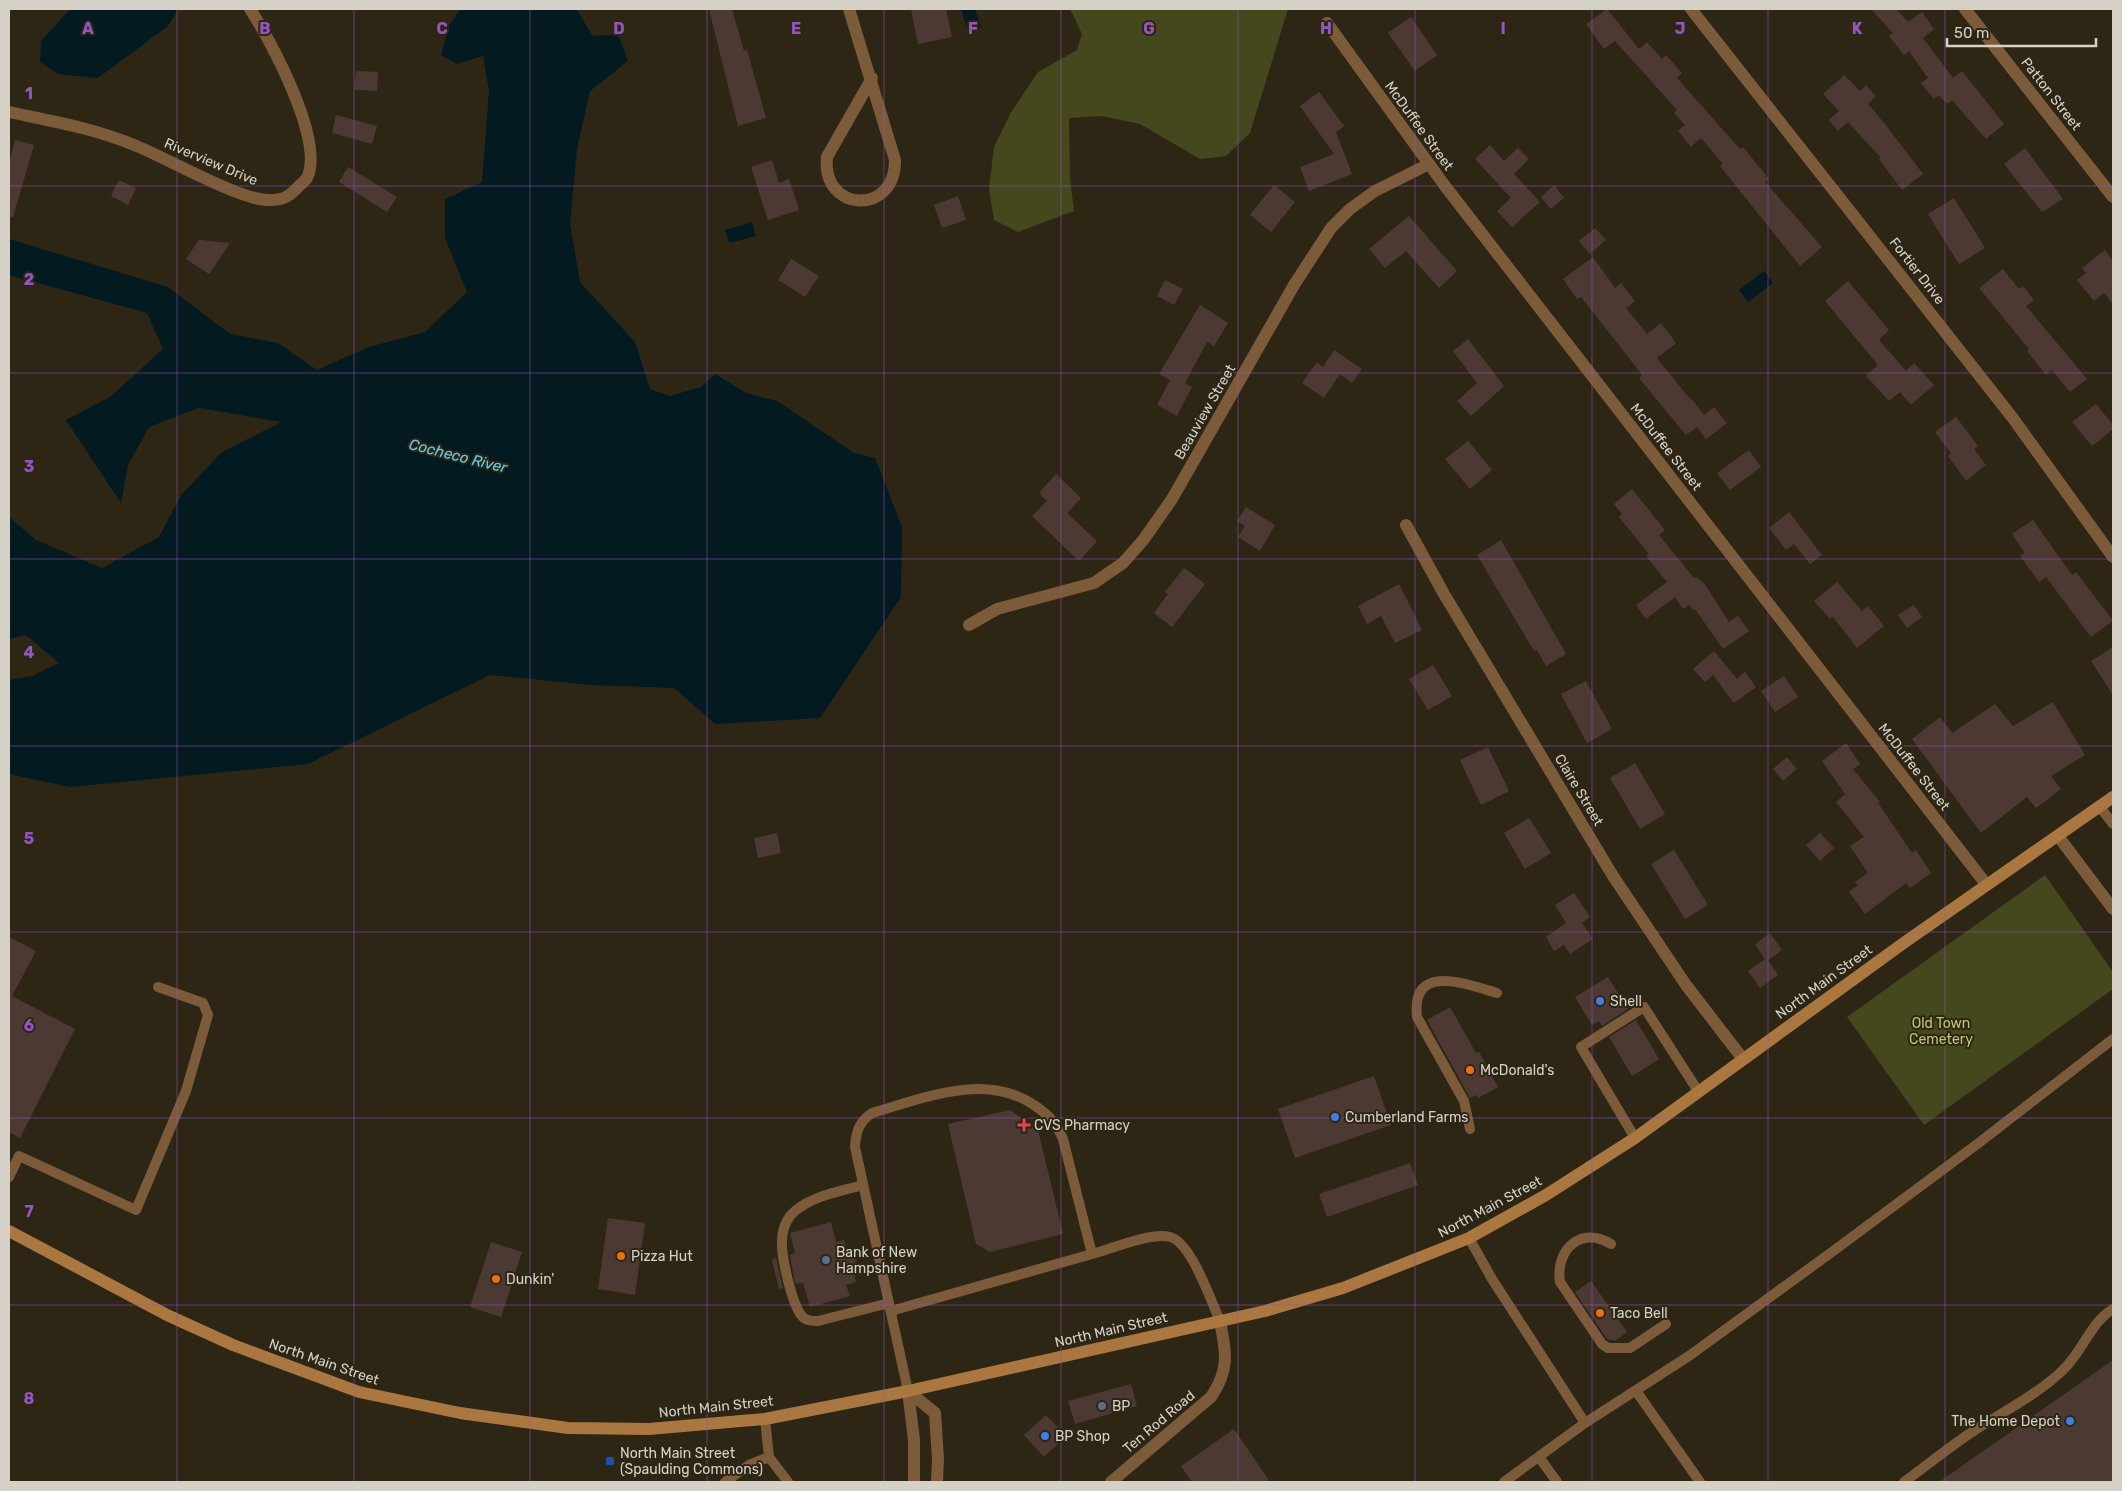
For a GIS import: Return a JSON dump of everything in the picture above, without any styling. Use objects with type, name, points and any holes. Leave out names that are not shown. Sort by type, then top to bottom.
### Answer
[{"type":"main road","name":"North Main Street","points":[[9,1231],[167,1315],[216,1337],[359,1392],[460,1413],[581,1428],[649,1429],[765,1419],[908,1391],[1265,1312],[1343,1288],[1469,1238],[1546,1195],[1635,1138],[1986,884],[2113,797]]},
{"type":"street","name":"Riverview Drive","points":[[9,112],[104,134],[134,145],[247,196],[269,201],[289,197],[307,177],[310,153],[306,130],[292,88],[250,9]]},
{"type":"street","points":[[849,9],[872,78],[895,160],[896,171],[886,191],[876,198],[854,201],[839,193],[828,180],[826,169],[827,157],[872,78]]},
{"type":"street","name":"Fortier Drive","points":[[1691,9],[2012,416],[2113,557]]},
{"type":"street","name":"Patton Street","points":[[1965,9],[2113,197]]},
{"type":"street","name":"McDuffee Street","points":[[1327,23],[1429,164],[1986,884]]},
{"type":"street","name":"Beauview Street","points":[[969,625],[997,609],[1094,583],[1123,563],[1144,539],[1172,499],[1294,285],[1331,228],[1350,209],[1375,190],[1429,164]]},
{"type":"street","name":"Claire Street","points":[[1406,525],[1444,594],[1613,876],[1686,984],[1743,1059]]},
{"type":"street","points":[[2058,836],[2113,909]]},
{"type":"street","name":"Ten Rod Road","points":[[1111,1482],[1212,1397],[1220,1384],[1226,1364],[1220,1321]]},
{"type":"street","points":[[908,1391],[914,1440],[914,1482]]},
{"type":"street","points":[[908,1391],[935,1413],[938,1482]]},
{"type":"lane","points":[[2100,807],[2113,824]]},
{"type":"lane","points":[[1470,1129],[1464,1101],[1417,1017],[1416,1004],[1419,992],[1424,985],[1434,981],[1451,982],[1497,993]]},
{"type":"lane","points":[[9,1177],[19,1156],[136,1210],[168,1139],[186,1092],[208,1015],[203,1003],[158,987]]},
{"type":"lane","points":[[1635,1138],[1581,1047],[1644,1007],[1698,1091]]},
{"type":"lane","points":[[1504,1482],[1585,1424],[1689,1356],[1898,1204],[2113,1039]]},
{"type":"lane","points":[[908,1391],[855,1147],[856,1133],[861,1121],[872,1113],[953,1090],[1010,1092],[1048,1114],[1057,1124],[1063,1139],[1092,1254]]},
{"type":"lane","points":[[863,1185],[813,1200],[789,1217],[784,1229],[782,1242],[784,1258],[796,1305],[802,1317],[818,1321],[890,1307],[1155,1236],[1170,1236],[1180,1242],[1189,1254],[1220,1321]]},
{"type":"lane","points":[[1469,1238],[1585,1424]]},
{"type":"lane","points":[[1611,1244],[1602,1239],[1592,1238],[1573,1243],[1561,1257],[1558,1269],[1560,1282],[1602,1344],[1617,1349],[1630,1348],[1666,1324]]},
{"type":"lane","points":[[1904,1482],[2062,1370],[2084,1344],[2103,1315],[2113,1309]]},
{"type":"lane","points":[[1636,1392],[1700,1482]]},
{"type":"lane","points":[[765,1419],[769,1457],[788,1482]]},
{"type":"lane","points":[[725,1482],[749,1466],[769,1457]]},
{"type":"lane","points":[[1539,1457],[1556,1482]]},
{"type":"green space","points":[[1070,9],[1288,9],[1250,133],[1226,156],[1200,159],[1140,124],[1101,116],[1069,118],[1070,179],[1074,211],[1018,232],[994,220],[989,189],[994,147],[1010,114],[1038,72],[1077,50],[1082,34]]},
{"type":"green space","name":"Old Town Cemetery","points":[[2045,875],[2113,972],[2113,989],[1924,1125],[1847,1017]]},
{"type":"water","points":[[70,9],[178,9],[168,26],[98,78],[58,74],[40,62],[41,41]]},
{"type":"water","name":"Cocheco River","points":[[461,9],[577,9],[592,36],[618,34],[628,61],[590,91],[577,149],[570,224],[580,282],[635,342],[650,389],[670,396],[701,387],[715,374],[746,393],[777,401],[854,453],[875,458],[902,527],[901,597],[820,718],[715,724],[674,688],[591,685],[490,675],[308,764],[70,787],[9,774],[9,680],[32,676],[59,663],[26,635],[9,639],[9,517],[36,540],[102,568],[159,537],[181,495],[222,452],[281,422],[199,408],[149,427],[128,465],[121,503],[66,420],[110,397],[163,349],[147,313],[9,275],[9,239],[168,287],[230,334],[278,343],[317,370],[369,347],[425,332],[467,292],[445,238],[445,199],[482,182],[489,91],[483,56],[457,64],[441,55],[449,25]]},
{"type":"water","points":[[961,9],[975,9],[981,27],[968,31]]},
{"type":"water","points":[[752,222],[756,236],[729,243],[725,230]]},
{"type":"water","points":[[1764,271],[1773,283],[1748,302],[1739,290]]},
{"type":"building","points":[[709,9],[732,9],[744,51],[747,50],[766,118],[738,126]]},
{"type":"building","points":[[911,9],[946,9],[952,37],[918,44]]},
{"type":"building","points":[[1607,9],[1639,49],[1647,42],[1662,59],[1666,55],[1682,73],[1677,78],[1740,149],[1743,147],[1769,179],[1765,182],[1822,247],[1800,266],[1720,166],[1723,164],[1701,138],[1691,147],[1678,131],[1685,125],[1674,113],[1677,110],[1615,41],[1604,49],[1586,24]]},
{"type":"building","points":[[1871,9],[1896,9],[1908,22],[1922,12],[1934,29],[1923,38],[1953,78],[1962,71],[2004,124],[1986,139],[1952,100],[1947,104],[1939,95],[1934,99],[1921,83],[1928,78],[1909,51],[1904,55],[1889,36],[1893,33]]},
{"type":"building","points":[[1411,17],[1437,55],[1415,71],[1388,33]]},
{"type":"building","points":[[356,71],[378,72],[377,91],[354,90]]},
{"type":"building","points":[[1844,75],[1860,91],[1866,85],[1876,96],[1868,104],[1923,174],[1902,190],[1879,159],[1881,158],[1848,122],[1838,131],[1829,120],[1839,111],[1823,94]]},
{"type":"building","points":[[1319,92],[1344,126],[1336,132],[1352,174],[1309,191],[1300,167],[1334,154],[1300,106]]},
{"type":"building","points":[[336,115],[377,126],[372,144],[332,133]]},
{"type":"building","points":[[15,140],[34,145],[13,217],[9,217],[9,163]]},
{"type":"building","points":[[1490,145],[1504,161],[1518,148],[1529,159],[1514,174],[1540,202],[1512,227],[1497,211],[1511,198],[1475,159]]},
{"type":"building","points":[[2025,148],[2063,199],[2042,212],[2004,164]]},
{"type":"building","points":[[772,160],[779,183],[789,179],[799,210],[768,220],[751,167]]},
{"type":"building","points":[[348,167],[397,197],[387,212],[339,182]]},
{"type":"building","points":[[119,180],[136,188],[128,205],[111,196]]},
{"type":"building","points":[[1274,185],[1295,202],[1271,232],[1250,215]]},
{"type":"building","points":[[1554,185],[1564,198],[1551,209],[1541,197]]},
{"type":"building","points":[[958,196],[966,220],[942,228],[934,205]]},
{"type":"building","points":[[1954,198],[1985,248],[1959,264],[1928,214]]},
{"type":"building","points":[[1409,216],[1457,271],[1439,288],[1406,251],[1385,268],[1369,249]]},
{"type":"building","points":[[1595,228],[1606,240],[1590,254],[1579,241]]},
{"type":"building","points":[[199,240],[230,243],[209,274],[186,259]]},
{"type":"building","points":[[2105,250],[2113,261],[2113,304],[2104,293],[2094,301],[2077,280],[2086,273],[2082,268]]},
{"type":"building","points":[[1593,257],[1615,288],[1621,283],[1635,301],[1626,308],[1647,334],[1661,323],[1676,343],[1657,358],[1689,398],[1704,415],[1714,407],[1727,423],[1706,439],[1697,427],[1686,435],[1639,378],[1642,375],[1604,326],[1581,297],[1577,299],[1563,279]]},
{"type":"building","points":[[791,259],[819,276],[805,297],[778,280]]},
{"type":"building","points":[[2003,269],[2019,289],[2023,286],[2034,300],[2026,306],[2087,379],[2070,392],[2052,370],[2046,375],[2027,351],[2029,349],[1979,288]]},
{"type":"building","points":[[1165,280],[1183,289],[1174,305],[1157,296]]},
{"type":"building","points":[[1848,281],[1889,330],[1879,340],[1906,371],[1914,363],[1934,385],[1911,405],[1900,392],[1889,401],[1866,376],[1878,365],[1825,301]]},
{"type":"building","points":[[1200,305],[1228,323],[1214,346],[1207,342],[1185,383],[1192,387],[1177,416],[1157,405],[1170,380],[1159,374]]},
{"type":"building","points":[[1468,339],[1504,386],[1471,416],[1457,401],[1477,383],[1453,351]]},
{"type":"building","points":[[1334,350],[1362,369],[1352,383],[1340,374],[1324,398],[1302,383],[1317,362],[1323,367]]},
{"type":"building","points":[[2096,404],[2113,425],[2113,429],[2092,446],[2072,422]]},
{"type":"building","points":[[1956,417],[1978,446],[1974,449],[1986,465],[1966,481],[1948,456],[1951,453],[1935,432]]},
{"type":"building","points":[[1468,441],[1492,470],[1470,489],[1445,459]]},
{"type":"building","points":[[1749,450],[1761,467],[1730,490],[1717,473]]},
{"type":"building","points":[[1056,474],[1081,498],[1067,513],[1097,541],[1079,561],[1032,516],[1047,501],[1039,493]]},
{"type":"building","points":[[1632,489],[1665,530],[1659,535],[1694,578],[1696,577],[1704,583],[1729,622],[1738,616],[1749,631],[1723,649],[1695,609],[1693,610],[1690,605],[1683,609],[1675,597],[1646,619],[1636,605],[1667,582],[1646,556],[1649,554],[1619,517],[1622,514],[1614,504]]},
{"type":"building","points":[[1246,507],[1275,525],[1260,551],[1238,537],[1245,526],[1237,521]]},
{"type":"building","points":[[1789,512],[1822,555],[1810,564],[1794,544],[1786,550],[1769,528]]},
{"type":"building","points":[[2033,520],[2072,575],[2076,572],[2113,621],[2091,637],[2046,577],[2039,582],[2020,556],[2025,553],[2012,534]]},
{"type":"building","points":[[1501,540],[1566,654],[1546,666],[1537,650],[1534,651],[1477,555]]},
{"type":"building","points":[[1184,568],[1205,584],[1172,627],[1154,613],[1168,594],[1165,592]]},
{"type":"building","points":[[1837,582],[1862,611],[1868,606],[1884,626],[1857,648],[1833,617],[1830,619],[1814,601]]},
{"type":"building","points":[[1399,584],[1422,630],[1395,643],[1381,616],[1367,624],[1358,606]]},
{"type":"building","points":[[1914,605],[1922,617],[1907,628],[1898,615]]},
{"type":"building","points":[[2113,647],[2113,695],[2091,661]]},
{"type":"building","points":[[1714,651],[1737,679],[1745,672],[1756,687],[1734,703],[1713,675],[1705,682],[1693,669]]},
{"type":"building","points":[[1433,665],[1452,696],[1428,710],[1409,679]]},
{"type":"building","points":[[1784,676],[1798,697],[1775,712],[1761,691]]},
{"type":"building","points":[[1586,681],[1612,729],[1587,743],[1561,694]]},
{"type":"building","points":[[2053,702],[2085,755],[2051,776],[2061,789],[2036,808],[2027,797],[1981,833],[1912,739],[1940,717],[1952,733],[1995,704],[2013,726]]},
{"type":"building","points":[[1846,743],[1860,764],[1853,769],[1880,802],[1878,803],[1912,853],[1916,850],[1931,873],[1910,888],[1906,883],[1865,914],[1849,892],[1858,885],[1855,882],[1868,873],[1850,846],[1864,837],[1836,802],[1845,794],[1822,761]]},
{"type":"building","points":[[1488,747],[1509,791],[1481,805],[1460,760]]},
{"type":"building","points":[[1787,757],[1797,769],[1783,781],[1773,769]]},
{"type":"building","points":[[1635,763],[1665,814],[1640,829],[1610,778]]},
{"type":"building","points":[[1529,818],[1551,853],[1525,869],[1504,833]]},
{"type":"building","points":[[777,833],[781,853],[758,858],[754,838]]},
{"type":"building","points":[[1820,833],[1834,848],[1820,861],[1806,845]]},
{"type":"building","points":[[1674,850],[1708,905],[1685,919],[1651,864]]},
{"type":"building","points":[[1574,893],[1590,917],[1582,923],[1593,939],[1570,954],[1564,945],[1554,951],[1546,937],[1566,923],[1555,905]]},
{"type":"building","points":[[1770,933],[1782,950],[1768,960],[1778,975],[1760,988],[1748,971],[1765,959],[1755,944]]},
{"type":"building","points":[[9,937],[36,951],[12,996],[75,1029],[20,1138],[9,1132]]},
{"type":"building","name":"Shell","points":[[1608,977],[1628,1009],[1602,1026],[1599,1021],[1592,1025],[1575,997]]},
{"type":"building","name":"McDonald's","points":[[1450,1007],[1476,1053],[1479,1052],[1498,1087],[1478,1098],[1477,1095],[1470,1098],[1427,1020]]},
{"type":"building","points":[[1636,1020],[1659,1059],[1632,1076],[1609,1037]]},
{"type":"building","name":"Cumberland Farms","points":[[1374,1076],[1391,1125],[1295,1158],[1278,1109]]},
{"type":"building","name":"CVS Pharmacy","points":[[1010,1110],[1038,1130],[1063,1234],[990,1252],[976,1244],[948,1124]]},
{"type":"building","points":[[1410,1163],[1418,1185],[1327,1217],[1319,1194]]},
{"type":"building","name":"Pizza Hut","points":[[608,1218],[645,1223],[635,1295],[598,1289]]},
{"type":"building","name":"Bank of New Hampshire","points":[[831,1222],[836,1242],[844,1240],[847,1250],[852,1248],[858,1268],[853,1269],[856,1282],[846,1285],[850,1296],[810,1307],[803,1283],[796,1284],[794,1278],[790,1255],[795,1253],[790,1233]]},
{"type":"building","name":"Dunkin'","points":[[491,1242],[522,1252],[501,1317],[470,1307]]},
{"type":"building","points":[[776,1258],[783,1288],[779,1289],[772,1260]]},
{"type":"building","name":"Taco Bell","points":[[1591,1281],[1627,1332],[1615,1341],[1607,1339],[1575,1292]]},
{"type":"building","name":"The Home Depot","points":[[2113,1360],[2113,1482],[1939,1482]]},
{"type":"building","points":[[1131,1384],[1137,1406],[1075,1424],[1068,1401]]},
{"type":"building","name":"BP Shop","points":[[1046,1415],[1066,1436],[1044,1457],[1024,1435]]},
{"type":"building","points":[[1234,1429],[1270,1482],[1192,1482],[1181,1466]]},
{"type":"place","name":"Shell","points":[[1600,1001]]},
{"type":"place","name":"McDonald's","points":[[1470,1070]]},
{"type":"place","name":"Cumberland Farms","points":[[1335,1117]]},
{"type":"place","name":"CVS Pharmacy","points":[[1024,1125]]},
{"type":"place","name":"Pizza Hut","points":[[621,1256]]},
{"type":"place","name":"Bank of New Hampshire","points":[[826,1260]]},
{"type":"place","name":"Dunkin'","points":[[496,1279]]},
{"type":"place","name":"Taco Bell","points":[[1600,1313]]},
{"type":"place","name":"BP","points":[[1102,1406]]},
{"type":"place","name":"The Home Depot","points":[[2070,1421]]},
{"type":"place","name":"BP Shop","points":[[1045,1436]]},
{"type":"place","name":"North Main Street (Spaulding Commons)","points":[[610,1461]]}]
